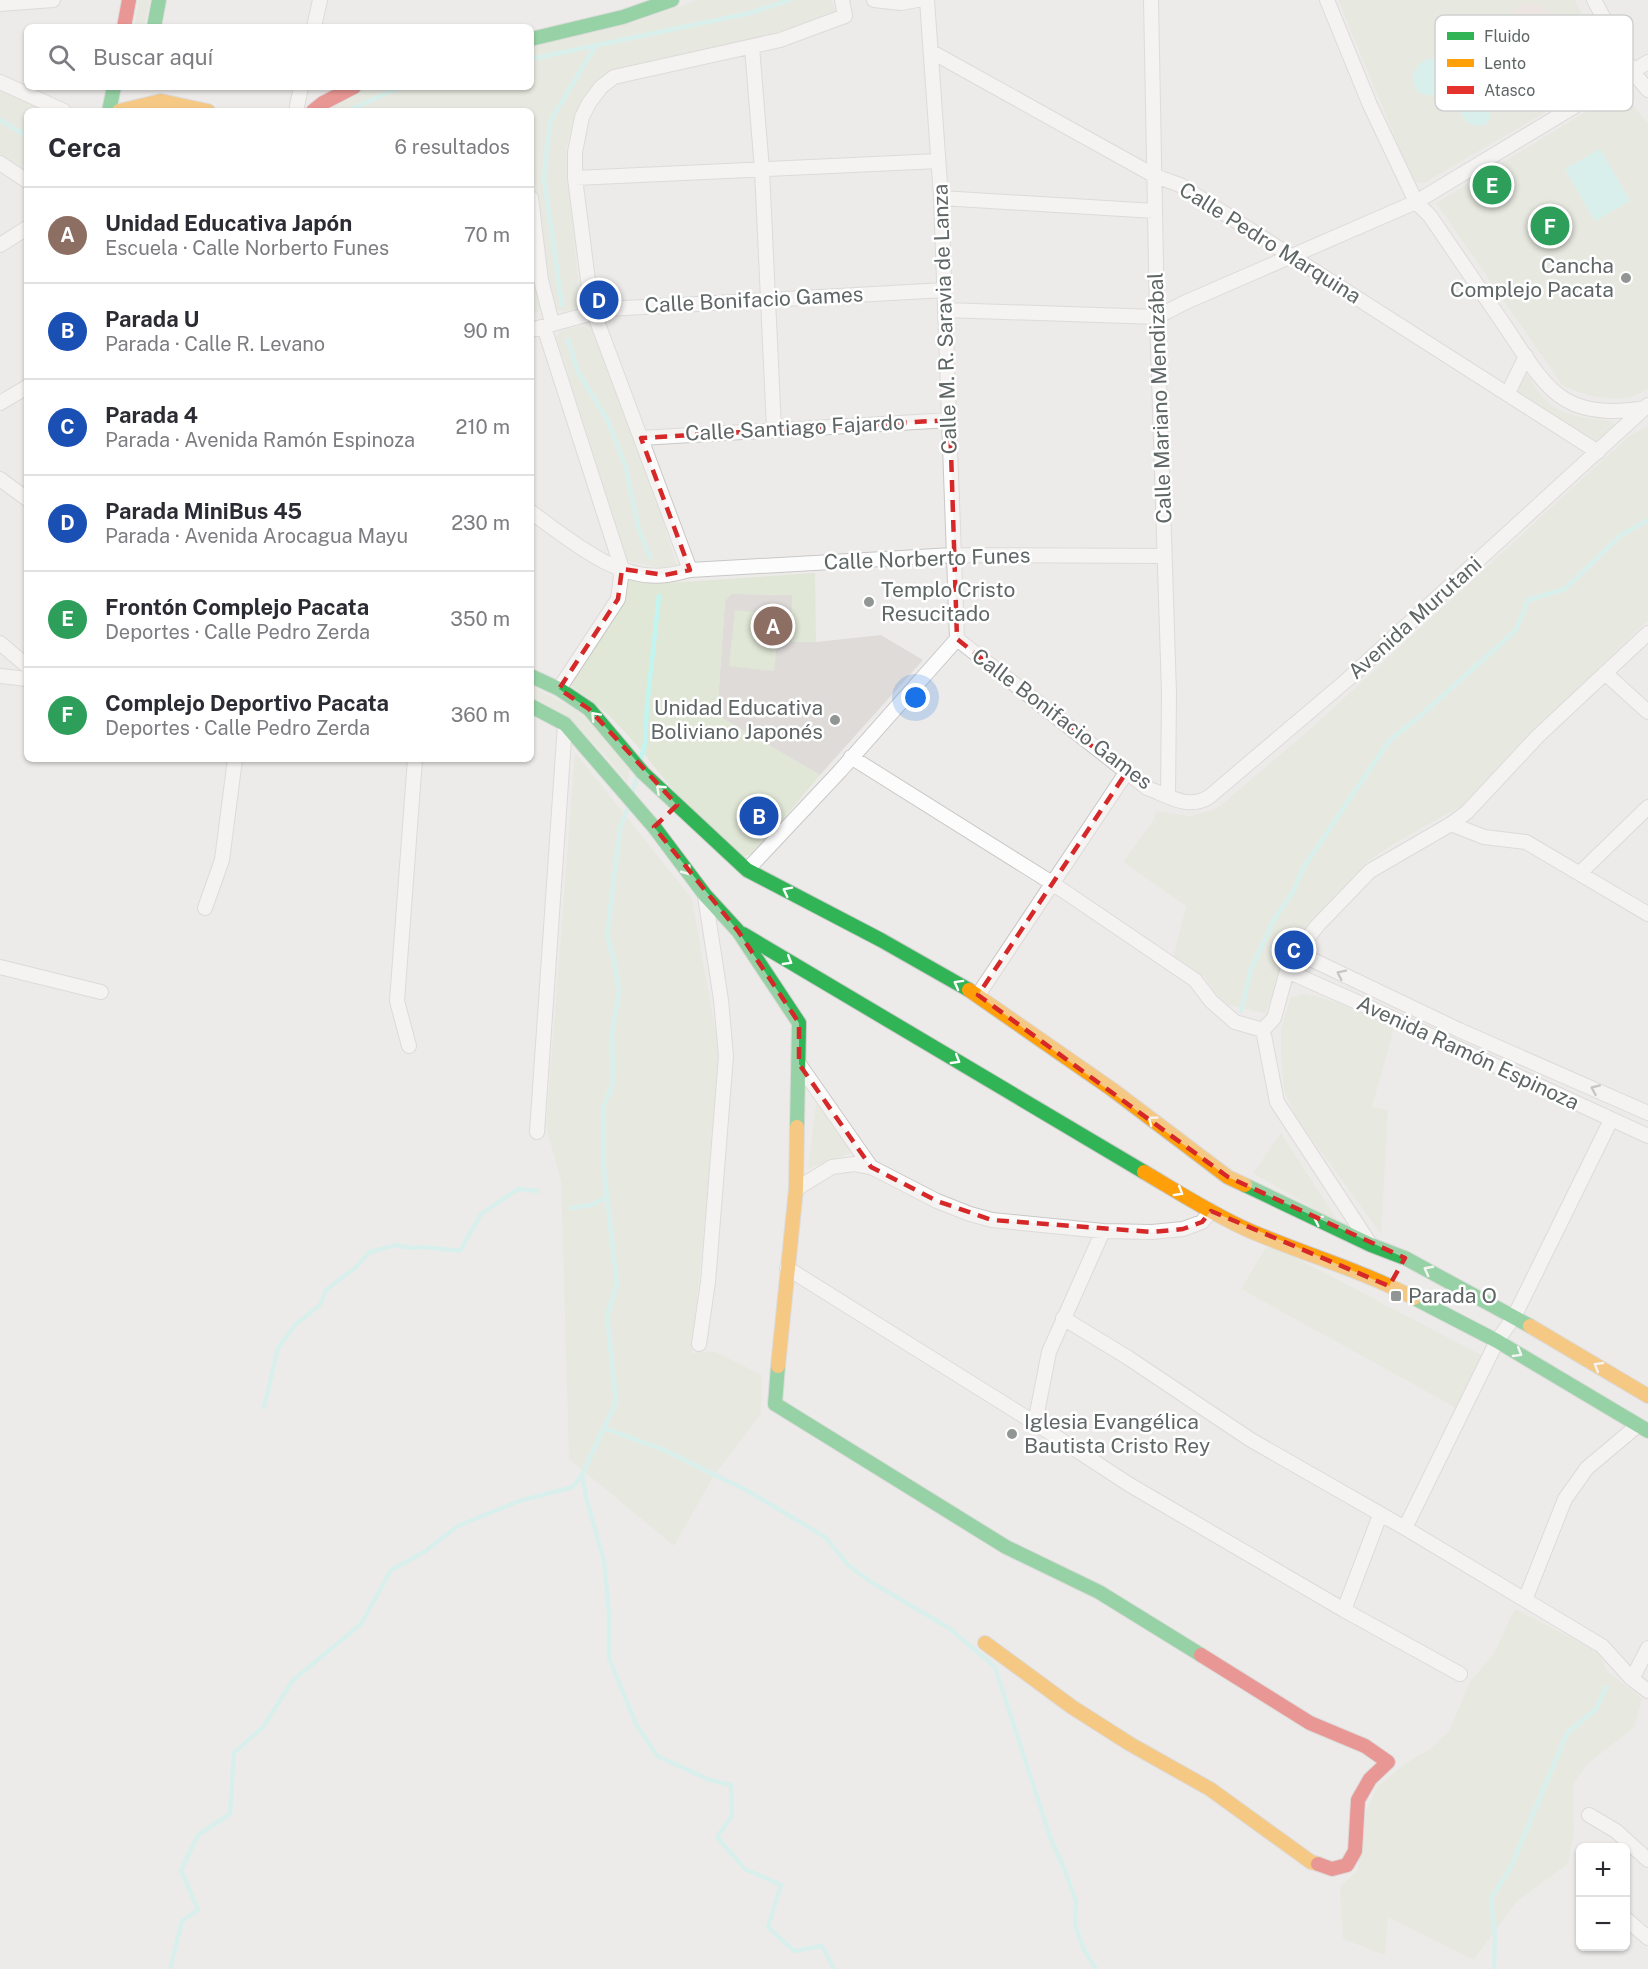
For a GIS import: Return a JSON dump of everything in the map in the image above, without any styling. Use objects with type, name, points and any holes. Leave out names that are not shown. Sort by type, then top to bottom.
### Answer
[{"type":"street","points":[[0,4],[53,0]]},
{"type":"street","points":[[125,24],[129,0]]},
{"type":"street","points":[[155,24],[159,0]]},
{"type":"street","points":[[315,24],[320,0]]},
{"type":"street","points":[[534,38],[623,17],[672,0]]},
{"type":"street","points":[[690,570],[594,313],[575,178],[575,152],[582,117],[601,87],[614,77],[780,40],[845,16],[842,0]]},
{"type":"street","points":[[874,0],[901,3],[917,0]]},
{"type":"street","name":"Calle M. R. Saravia de Lanza","points":[[927,0],[941,198],[957,639]]},
{"type":"street","name":"Calle Mariano Mendizábal","points":[[1151,0],[1157,317],[1169,693],[1168,796]]},
{"type":"street","points":[[1327,0],[1370,105],[1416,202],[1430,216],[1526,356],[1554,392],[1583,408],[1605,411],[1647,407]]},
{"type":"street","points":[[1594,0],[1602,15]]},
{"type":"street","points":[[752,47],[762,170],[774,429]]},
{"type":"street","name":"Calle Pedro Marquina","points":[[932,52],[1155,176],[1180,184],[1598,452]]},
{"type":"street","points":[[1633,70],[1648,62]]},
{"type":"street","points":[[1633,72],[1648,90]]},
{"type":"street","points":[[0,82],[57,108]]},
{"type":"street","points":[[110,108],[113,90]]},
{"type":"street","points":[[139,108],[142,90]]},
{"type":"street","points":[[297,108],[300,90]]},
{"type":"street","points":[[316,108],[348,90]]},
{"type":"street","points":[[142,108],[161,101],[194,108]]},
{"type":"street","points":[[945,310],[1157,317],[1186,302],[1416,202],[1566,111]]},
{"type":"street","points":[[575,178],[938,161]]},
{"type":"street","points":[[0,163],[24,179]]},
{"type":"street","points":[[941,198],[1155,211]]},
{"type":"street","points":[[534,223],[541,280],[542,327],[562,379],[622,569],[618,599],[559,689]]},
{"type":"street","points":[[0,245],[24,230]]},
{"type":"street","name":"Calle Bonifacio Games","points":[[542,327],[607,309],[768,298],[945,290]]},
{"type":"street","points":[[1508,393],[1526,356]]},
{"type":"street","points":[[0,403],[24,389]]},
{"type":"street","name":"Avenida Murutani","points":[[1168,796],[1183,802],[1198,803],[1209,796],[1347,680],[1647,407]]},
{"type":"street","name":"Calle Santiago Fajardo","points":[[641,438],[950,420]]},
{"type":"street","points":[[0,479],[24,498]]},
{"type":"street","name":"Calle Norberto Funes","points":[[534,514],[597,559],[622,569],[665,576],[690,570],[953,555],[1164,556]]},
{"type":"street","points":[[1263,1030],[1274,1018],[1287,971],[1296,952],[1370,870],[1451,824],[1467,812],[1538,736],[1648,633]]},
{"type":"street","points":[[747,870],[957,639]]},
{"type":"street","name":"Calle Bonifacio Games","points":[[957,639],[1126,773],[1147,788],[1168,796]]},
{"type":"street","points":[[0,643],[24,663]]},
{"type":"street","points":[[1605,673],[1648,712]]},
{"type":"street","points":[[0,676],[24,679]]},
{"type":"street","points":[[534,677],[559,689],[589,709],[643,773],[705,895],[738,931],[799,1023],[796,1189],[775,1404],[1006,1546],[1099,1592],[1310,1723],[1365,1746],[1388,1762],[1370,1779],[1358,1800],[1355,1851],[1347,1865],[1332,1869],[1311,1862],[1210,1789],[1130,1744],[1072,1707],[985,1643]]},
{"type":"street","points":[[534,708],[565,724],[635,805],[665,816],[747,870],[978,994],[1113,1090],[1228,1177],[1371,1245]]},
{"type":"street","points":[[537,1132],[565,724]]},
{"type":"street","points":[[851,757],[1052,883],[1195,980],[1211,1001],[1235,1022],[1263,1030]]},
{"type":"street","points":[[205,908],[222,860],[235,762]]},
{"type":"street","points":[[409,1046],[397,1001],[415,762]]},
{"type":"street","points":[[978,994],[1126,773]]},
{"type":"street","points":[[1580,873],[1648,807]]},
{"type":"street","points":[[1451,824],[1484,837],[1526,842],[1648,914]]},
{"type":"street","points":[[699,1344],[708,1282],[726,1056],[721,1000],[705,895]]},
{"type":"street","points":[[738,931],[1248,1230],[1364,1274],[1397,1272],[1514,1317],[1648,1396]]},
{"type":"street","name":"Avenida Ramón Espinoza","points":[[1296,952],[1459,1030],[1648,1113]]},
{"type":"street","points":[[0,967],[101,992]]},
{"type":"street","name":"Avenida Ramón Espinoza","points":[[1287,971],[1648,1136]]},
{"type":"street","points":[[1263,1030],[1277,1102],[1371,1245],[1397,1272],[1497,1341],[1645,1426],[1587,1468],[1565,1499],[1525,1600]]},
{"type":"street","points":[[799,1064],[871,1167]]},
{"type":"street","points":[[1405,1528],[1497,1341],[1514,1317],[1611,1120]]},
{"type":"street","points":[[796,1189],[832,1167],[854,1164],[871,1167],[937,1200],[970,1214],[992,1220],[1103,1231],[1152,1232],[1183,1229],[1202,1222],[1211,1210]]},
{"type":"street","points":[[1035,1423],[1049,1352],[1103,1231]]},
{"type":"street","points":[[787,1268],[1130,1485],[1344,1610],[1460,1674]]},
{"type":"street","points":[[1063,1318],[1127,1357],[1251,1440],[1405,1528],[1602,1646],[1632,1679],[1648,1691]]},
{"type":"street","points":[[1344,1610],[1380,1515]]},
{"type":"street","points":[[1632,1679],[1648,1648]]},
{"type":"street","points":[[1589,1815],[1616,1831],[1648,1860]]},
{"type":"street","points":[[1630,1922],[1648,1938]]},
{"type":"highlighted area","points":[[950,420],[957,639],[1126,773],[978,995],[1228,1177],[1405,1258],[1389,1286],[1211,1211],[1202,1222],[1183,1229],[1152,1232],[992,1220],[937,1201],[871,1167],[799,1064],[799,1023],[738,931],[654,827],[677,805],[589,709],[559,689],[618,599],[622,569],[665,575],[690,570],[641,438]]},
{"type":"shaded area","points":[[731,594],[792,595],[792,642],[816,642],[881,635],[923,660],[820,775],[717,715],[725,601]]},
{"type":"green space","points":[[139,0],[150,0],[145,24],[135,24]]},
{"type":"green space","points":[[697,0],[831,0],[837,13],[760,37],[611,71],[594,82],[575,115],[566,149],[580,305],[571,309],[555,310],[543,260],[534,185],[534,108],[330,108],[362,90],[534,90],[534,46],[632,23]]},
{"type":"green space","points":[[1338,0],[1575,0],[1582,15],[1435,15],[1435,111],[1548,111],[1426,182],[1416,182],[1412,178]]},
{"type":"green space","points":[[0,90],[44,108],[24,108],[24,168],[0,153]]},
{"type":"green space","points":[[1633,106],[1648,123],[1648,388],[1639,394],[1617,399],[1582,393],[1562,385],[1436,203],[1587,111],[1633,111]]},
{"type":"green space","points":[[534,275],[542,309],[534,314]]},
{"type":"green space","points":[[579,326],[594,332],[677,565],[665,569],[627,561],[556,336],[561,331]]},
{"type":"green space","points":[[1527,374],[1542,396],[1555,407],[1578,416],[1612,421],[1614,425],[1595,443],[1517,391]]},
{"type":"green space","points":[[1648,426],[1648,620],[1526,739],[1463,805],[1397,842],[1367,862],[1311,922],[1283,967],[1265,1013],[1228,1005],[1216,994],[1205,977],[1173,958],[1186,906],[1123,862],[1154,819],[1156,811],[1189,816],[1216,809],[1307,732],[1630,435]]},
{"type":"green space","points":[[815,573],[816,642],[791,642],[792,595],[731,594],[725,601],[717,715],[820,775],[755,853],[742,857],[698,820],[636,745],[606,713],[569,685],[625,603],[629,580],[653,584]]},
{"type":"green space","points":[[735,610],[780,615],[774,671],[729,666]]},
{"type":"green space","points":[[534,688],[575,709],[595,726],[630,770],[627,782],[605,755],[580,729],[534,699]]},
{"type":"green space","points":[[575,752],[692,899],[720,1057],[692,1353],[714,1351],[762,1375],[761,1414],[715,1474],[674,1546],[569,1459],[561,1181],[546,1127]]},
{"type":"green space","points":[[1305,994],[1351,1007],[1394,1029],[1372,1107],[1388,1110],[1381,1234],[1298,1120],[1284,1091],[1281,1028],[1291,997]]},
{"type":"green space","points":[[817,1095],[852,1153],[808,1169]]},
{"type":"green space","points":[[1281,1133],[1340,1224],[1253,1173]]},
{"type":"green space","points":[[1266,1247],[1283,1251],[1483,1356],[1458,1409],[1241,1289]]},
{"type":"green space","points":[[1515,1609],[1599,1652],[1607,1671],[1642,1699],[1634,1728],[1587,1764],[1573,1785],[1574,1833],[1568,1864],[1516,1902],[1474,1960],[1388,1917],[1385,1955],[1343,1939],[1340,1887],[1358,1870],[1366,1812],[1376,1788],[1403,1765],[1430,1749],[1449,1731],[1471,1680],[1493,1655]]},
{"type":"sand","points":[[1531,3],[1540,5],[1551,14],[1510,15],[1522,5]]},
{"type":"water","points":[[1428,59],[1435,59],[1435,95],[1418,92],[1415,87],[1414,73]]},
{"type":"water","points":[[1460,111],[1490,111],[1485,125],[1471,124]]},
{"type":"water","points":[[1600,149],[1630,201],[1595,221],[1565,169]]},
{"type":"waterway","points":[[534,58],[750,13],[789,0]]},
{"type":"waterway","points":[[562,305],[544,178],[547,146],[551,120],[596,45]]},
{"type":"waterway","points":[[354,108],[394,90]]},
{"type":"waterway","points":[[0,120],[24,134]]},
{"type":"waterway","points":[[568,340],[578,372],[608,421],[625,465],[639,530],[650,557]]},
{"type":"waterway","points":[[1241,1011],[1251,969],[1275,918],[1294,890],[1303,868],[1389,741],[1516,630],[1528,600],[1565,589],[1621,535],[1648,520]]},
{"type":"waterway","points":[[640,762],[645,744],[659,596]]},
{"type":"waterway","points":[[632,794],[637,776]]},
{"type":"waterway","points":[[170,1969],[182,1921],[198,1910],[181,1870],[198,1835],[230,1814],[234,1753],[263,1727],[293,1680],[361,1624],[391,1570],[424,1552],[458,1526],[519,1501],[573,1487],[582,1475],[616,1402],[607,1315],[617,1284],[604,1170],[603,1108],[613,1083],[612,1034],[619,991],[614,959],[607,936],[620,828],[628,808]]},
{"type":"waterway","points":[[264,1407],[278,1348],[295,1325],[320,1305],[326,1290],[354,1269],[370,1252],[396,1245],[460,1251],[481,1214],[518,1189],[538,1191]]},
{"type":"waterway","points":[[571,1208],[591,1205],[607,1197]]},
{"type":"waterway","points":[[604,1428],[664,1450],[748,1491],[825,1537],[848,1565],[871,1582],[949,1628],[995,1667],[1050,1837],[1076,1901],[1075,1925],[1084,1950],[1096,1969]]},
{"type":"waterway","points":[[582,1475],[604,1561],[609,1613],[609,1658],[636,1724],[657,1756],[710,1780],[731,1785],[732,1816],[717,1837],[745,1869],[781,1885],[768,1927],[794,1951],[822,1946],[834,1969]]},
{"type":"waterway","points":[[1494,1969],[1495,1936],[1491,1898],[1510,1869],[1567,1733],[1596,1709],[1606,1687]]},
{"type":"traffic: fast","points":[[155,24],[159,0]]},
{"type":"traffic: fast","points":[[534,38],[623,17],[672,0]]},
{"type":"traffic: fast","points":[[110,108],[113,90]]},
{"type":"traffic: fast","points":[[534,677],[559,689],[589,709],[643,773],[747,870],[881,940],[969,990]]},
{"type":"traffic: fast","points":[[534,708],[565,724],[654,827],[705,895],[738,931],[799,1023],[797,1127]]},
{"type":"traffic: fast","points":[[743,934],[1144,1172]]},
{"type":"traffic: fast","points":[[1245,1185],[1371,1245],[1405,1258],[1530,1326]]},
{"type":"traffic: fast","points":[[1414,1298],[1497,1341],[1648,1431]]},
{"type":"traffic: fast","points":[[778,1366],[775,1404],[1006,1547],[1099,1592],[1201,1655]]},
{"type":"traffic: slow","points":[[132,108],[161,101],[194,108]]},
{"type":"traffic: slow","points":[[969,990],[1113,1090],[1228,1177],[1245,1185]]},
{"type":"traffic: slow","points":[[778,1366],[796,1189],[797,1127]]},
{"type":"traffic: slow","points":[[1144,1172],[1235,1224],[1373,1279],[1414,1298]]},
{"type":"traffic: slow","points":[[1530,1326],[1648,1396]]},
{"type":"traffic: slow","points":[[985,1643],[1072,1707],[1130,1744],[1210,1789],[1311,1862],[1318,1864]]},
{"type":"traffic: jam","points":[[125,24],[129,0]]},
{"type":"traffic: jam","points":[[317,108],[348,90]]},
{"type":"traffic: jam","points":[[1201,1655],[1310,1723],[1365,1746],[1388,1762],[1370,1779],[1358,1800],[1355,1851],[1347,1865],[1332,1869],[1318,1864]]},
{"type":"place","name":"Frontón Complejo Pacata","points":[[1492,185]]},
{"type":"place","name":"Complejo Deportivo Pacata","points":[[1550,226]]},
{"type":"place","name":"Cancha Complejo Pacata","points":[[1626,278]]},
{"type":"place","name":"Parada MiniBus 45","points":[[599,300]]},
{"type":"place","name":"Templo Cristo Resucitado","points":[[869,602]]},
{"type":"place","name":"Unidad Educativa Japón","points":[[773,626]]},
{"type":"place","name":"Unidad Educativa Boliviano Japonés","points":[[835,720]]},
{"type":"place","name":"Parada U","points":[[759,816]]},
{"type":"place","name":"Parada 4","points":[[1294,950]]},
{"type":"place","name":"Parada O","points":[[1396,1296]]},
{"type":"place","name":"Iglesia Evangélica Bautista Cristo Rey","points":[[1012,1434]]}]
